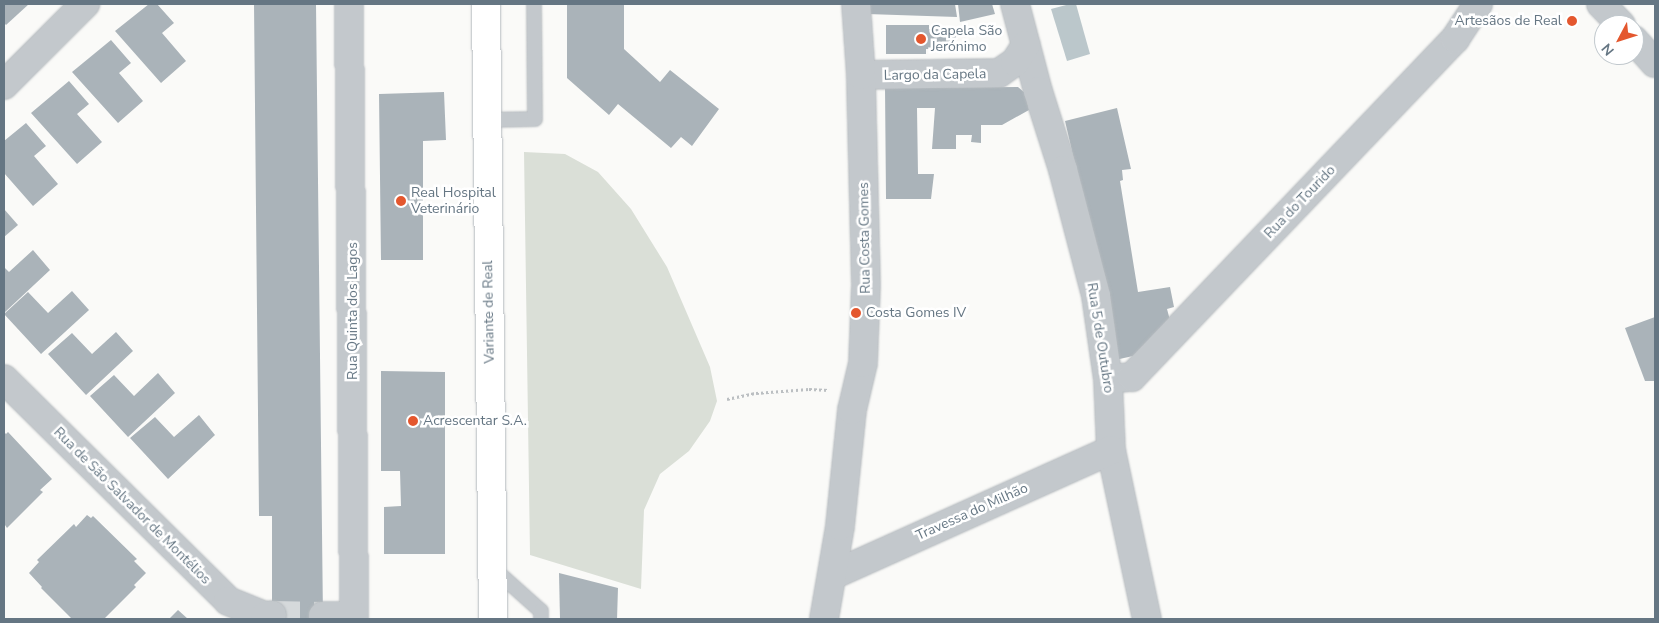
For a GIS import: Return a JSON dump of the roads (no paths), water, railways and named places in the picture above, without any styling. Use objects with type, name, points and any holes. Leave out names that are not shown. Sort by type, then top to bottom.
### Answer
[{"type":"main road","name":"Variante de Real","points":[[486,4],[493,619]]},
{"type":"street","points":[[4,85],[86,4]]},
{"type":"street","name":"Rua Quinta dos Lagos","points":[[349,4],[354,618]]},
{"type":"street","name":"Rua Costa Gomes","points":[[824,619],[840,526],[852,410],[863,363],[866,285],[861,76],[856,4]]},
{"type":"street","name":"Rua 5 de Outubro","points":[[1015,4],[1063,170],[1096,296],[1108,379],[1111,450],[1147,619]]},
{"type":"street","name":"Rua do Tourido","points":[[1108,379],[1132,377],[1455,39],[1478,4]]},
{"type":"street","points":[[1601,4],[1611,15]]},
{"type":"street","name":"Largo da Capela","points":[[861,76],[999,73],[1015,62],[1026,45]]},
{"type":"street","points":[[1644,51],[1655,63]]},
{"type":"street","name":"Rua de São Salvador de Montélios","points":[[4,378],[228,602],[265,616],[272,615]]},
{"type":"street","name":"Travessa do Milhão","points":[[833,575],[1111,450]]},
{"type":"street","points":[[323,616],[354,618]]},
{"type":"lane","points":[[486,120],[535,120],[534,4]]},
{"type":"lane","points":[[493,568],[541,611],[541,619]]},
{"type":"tunnel","points":[[272,615],[323,616]]},
{"type":"place","name":"Artesãos de Real","points":[[1572,21]]},
{"type":"place","name":"Capela São Jerónimo","points":[[921,39]]},
{"type":"place","name":"Real Hospital Veterinário","points":[[401,201]]},
{"type":"place","name":"Costa Gomes IV","points":[[856,313]]},
{"type":"place","name":"Acrescentar S.A.","points":[[413,421]]}]
